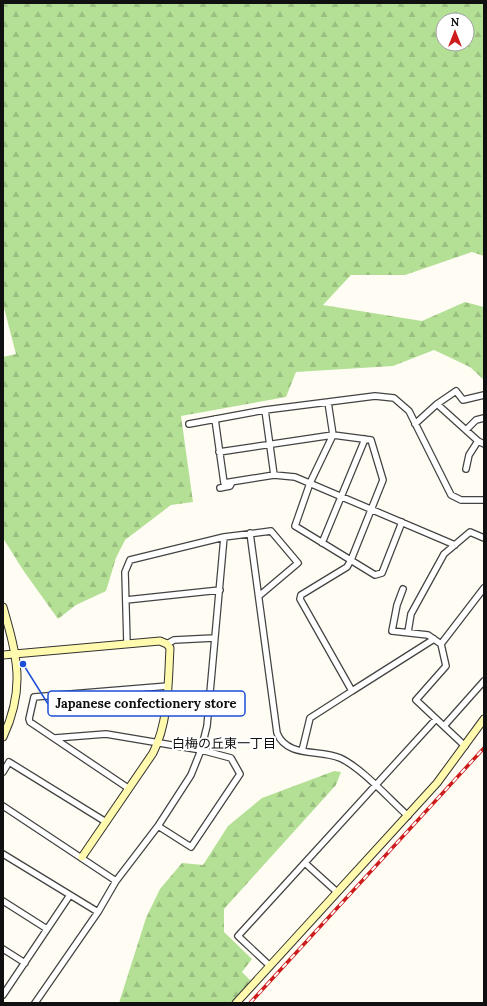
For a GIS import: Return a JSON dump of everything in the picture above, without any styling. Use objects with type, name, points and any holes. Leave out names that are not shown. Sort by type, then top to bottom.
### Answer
[{"type":"street","points":[[415,424],[437,404],[456,391],[463,400],[484,395]]},
{"type":"street","points":[[189,424],[264,410],[375,396],[388,397],[402,404],[408,411],[451,495],[461,500],[484,500]]},
{"type":"street","points":[[328,402],[333,435],[310,483],[294,526],[375,575],[382,573],[402,522]]},
{"type":"street","points":[[437,404],[481,442],[469,455],[466,469]]},
{"type":"street","points":[[264,410],[274,475]]},
{"type":"street","points":[[466,430],[476,420],[484,418]]},
{"type":"street","points":[[215,419],[224,483],[274,475],[295,477],[455,544]]},
{"type":"street","points":[[219,452],[270,443],[333,435],[371,440],[383,480],[350,560],[347,566],[301,596],[300,599],[352,691]]},
{"type":"street","points":[[322,542],[365,439]]},
{"type":"street","points":[[220,488],[230,486],[232,482]]},
{"type":"street","points":[[127,644],[125,572],[130,560],[224,537],[271,531],[298,563],[259,596]]},
{"type":"street","points":[[408,632],[411,614],[444,554],[470,532],[484,538]]},
{"type":"street","points":[[250,533],[277,733],[280,740],[286,746],[302,751],[328,754],[340,758],[352,766],[408,816]]},
{"type":"street","points":[[35,1003],[98,912],[116,881],[158,826],[191,775],[201,750],[207,726],[224,537]]},
{"type":"street","points":[[441,644],[484,588]]},
{"type":"street","points":[[403,589],[397,605],[392,631],[428,634],[441,644],[446,666],[416,700],[465,746]]},
{"type":"street","points":[[126,600],[220,590]]},
{"type":"street","points":[[3,607],[16,654],[18,680],[14,708],[3,737]]},
{"type":"street","points":[[167,644],[174,640],[214,638]]},
{"type":"street","points":[[302,751],[310,718],[434,639]]},
{"type":"street","points":[[3,655],[160,641],[167,644],[170,648],[166,710],[158,743],[82,857]]},
{"type":"street","points":[[444,726],[484,681]]},
{"type":"street","points":[[128,788],[30,722],[29,719],[34,698],[168,686]]},
{"type":"street","points":[[270,966],[238,936],[436,719]]},
{"type":"street","points":[[236,1003],[437,783],[484,719]]},
{"type":"street","points":[[55,738],[106,734],[201,750],[231,758],[240,774],[191,847],[158,826]]},
{"type":"street","points":[[3,772],[9,762],[106,822]]},
{"type":"street","points":[[3,806],[116,881]]},
{"type":"street","points":[[3,854],[98,912]]},
{"type":"street","points":[[305,863],[337,892]]},
{"type":"street","points":[[3,995],[70,895]]},
{"type":"street","points":[[3,902],[47,929]]},
{"type":"street","points":[[3,949],[25,962]]},
{"type":"green space","points":[[3,3],[484,3],[484,256],[472,252],[405,275],[351,275],[323,305],[422,321],[465,302],[484,307],[484,380],[470,367],[434,350],[393,366],[296,372],[286,397],[181,416],[193,502],[171,505],[125,540],[116,558],[106,591],[76,605],[58,619],[23,570],[3,538],[3,357],[16,354],[3,304]]},
{"type":"green space","points":[[334,771],[341,772],[336,785],[224,909],[224,932],[252,959],[242,972],[251,981],[231,1003],[119,1003],[146,918],[160,889],[182,863],[203,865],[228,826],[262,798]]},
{"type":"railway","points":[[250,1003],[484,748]]},
{"type":"place","name":"Japanese confectionery store","points":[[23,664]]},
{"type":"district","name":"白梅の丘東一丁目","points":[[224,743]]}]
